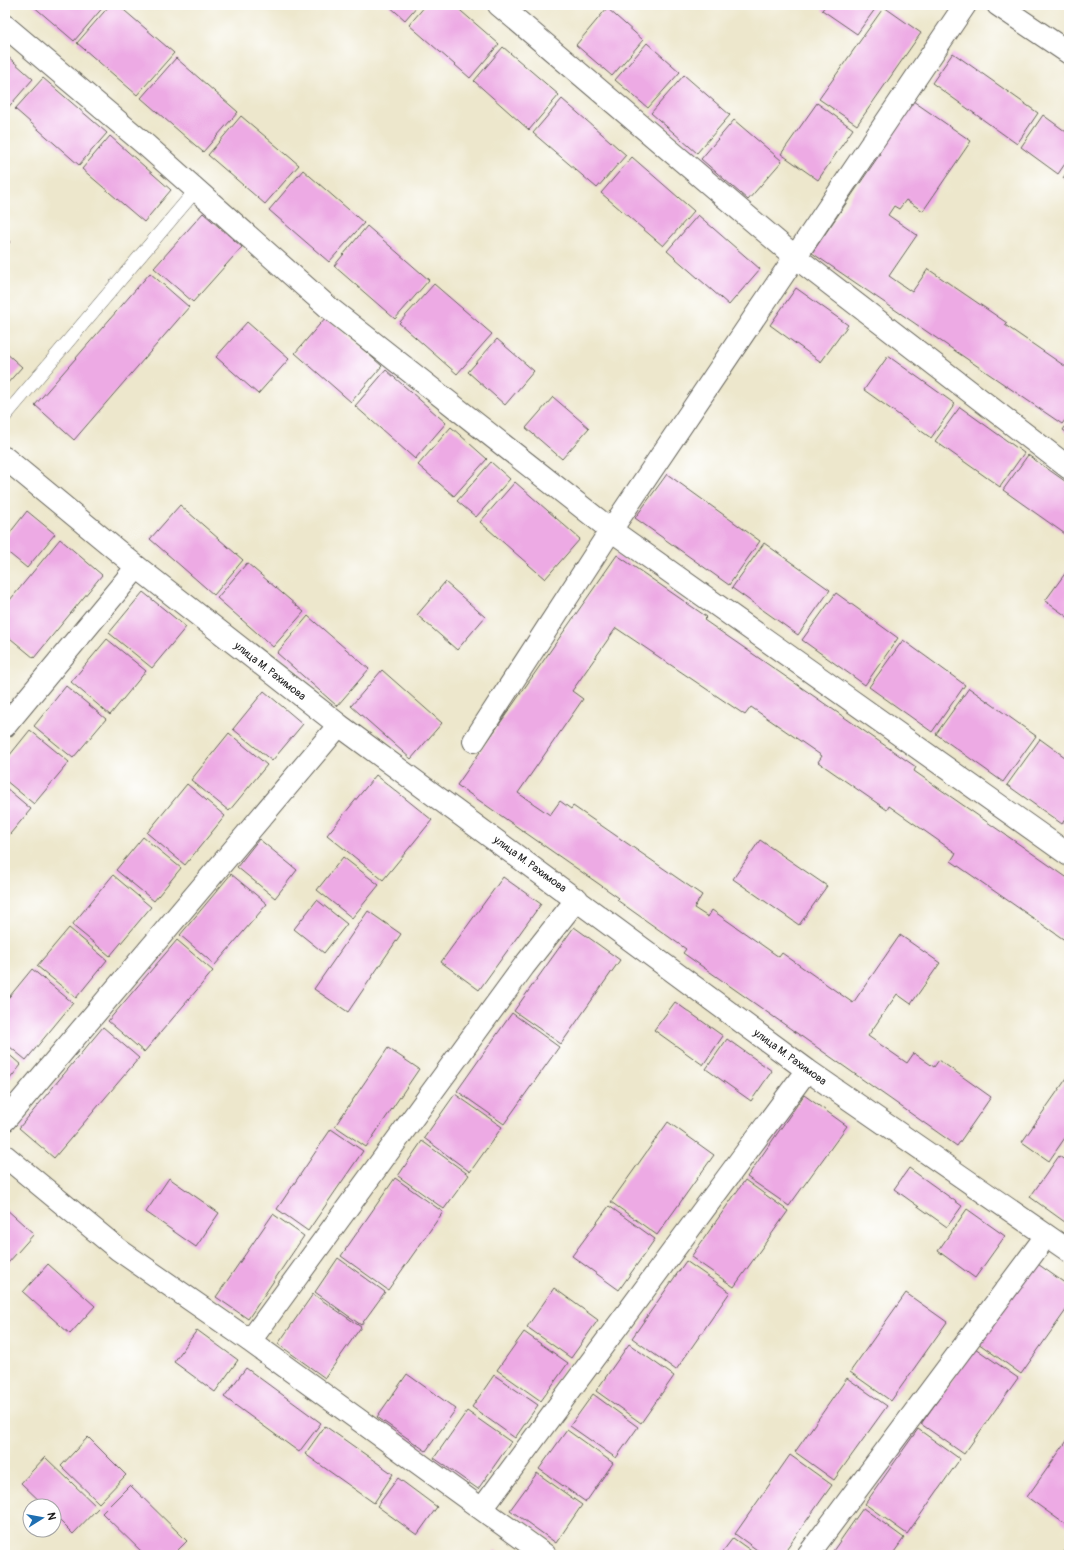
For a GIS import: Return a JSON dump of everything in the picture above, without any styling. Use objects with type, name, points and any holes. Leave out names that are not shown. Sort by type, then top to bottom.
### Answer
[{"type":"street","points":[[499,5],[794,256],[1069,468]]},
{"type":"street","points":[[474,741],[610,530],[965,5]]},
{"type":"street","points":[[998,5],[1069,52]]},
{"type":"street","points":[[5,26],[196,190],[328,307],[610,530],[1069,855]]},
{"type":"street","name":"улица М. Рахимова","points":[[5,458],[137,567],[339,725],[807,1070],[1069,1251]]},
{"type":"street","points":[[5,726],[137,567]]},
{"type":"street","points":[[5,1120],[339,725]]},
{"type":"street","points":[[250,1341],[524,966],[577,899]]},
{"type":"street","points":[[482,1509],[807,1070]]},
{"type":"street","points":[[5,1156],[119,1250],[250,1341],[545,1555]]},
{"type":"street","points":[[808,1555],[1046,1236]]},
{"type":"lane","points":[[5,416],[196,190]]},
{"type":"building","points":[[32,5],[105,5],[74,41]]},
{"type":"building","points":[[110,5],[118,5],[174,53],[137,95],[77,43]]},
{"type":"building","points":[[388,5],[418,5],[405,20]]},
{"type":"building","points":[[426,5],[454,5],[499,44],[470,78],[409,25]]},
{"type":"building","points":[[826,5],[878,5],[857,34],[822,10]]},
{"type":"building","points":[[884,7],[921,33],[857,125],[819,99]]},
{"type":"building","points":[[607,8],[643,40],[612,76],[576,45]]},
{"type":"building","points":[[647,43],[680,72],[648,108],[615,80]]},
{"type":"building","points":[[503,47],[559,95],[529,130],[474,81]]},
{"type":"building","points":[[953,53],[1038,113],[1017,144],[932,83]]},
{"type":"building","points":[[5,54],[33,79],[5,111]]},
{"type":"building","points":[[176,58],[238,112],[203,152],[141,98]]},
{"type":"building","points":[[684,75],[730,115],[697,153],[651,113]]},
{"type":"building","points":[[43,78],[107,133],[79,165],[15,109]]},
{"type":"building","points":[[562,99],[626,155],[597,188],[533,133]]},
{"type":"building","points":[[913,101],[971,141],[923,211],[906,200],[899,209],[894,206],[888,215],[917,235],[889,276],[912,292],[928,269],[1007,323],[1005,325],[1069,369],[1069,415],[1062,424],[812,253],[880,154],[878,153]]},
{"type":"building","points":[[817,103],[853,129],[818,180],[781,154]]},
{"type":"building","points":[[1043,115],[1069,134],[1069,158],[1058,174],[1021,147]]},
{"type":"building","points":[[241,116],[299,165],[265,204],[208,155]]},
{"type":"building","points":[[734,120],[782,161],[748,200],[701,159]]},
{"type":"building","points":[[110,136],[171,190],[144,222],[82,169]]},
{"type":"building","points":[[632,157],[694,211],[663,246],[601,193]]},
{"type":"building","points":[[1069,169],[1069,183],[1063,178]]},
{"type":"building","points":[[303,170],[364,223],[329,262],[269,210]]},
{"type":"building","points":[[203,213],[242,247],[193,302],[154,268]]},
{"type":"building","points":[[698,215],[760,269],[729,305],[667,251]]},
{"type":"building","points":[[367,226],[429,280],[395,319],[334,266]]},
{"type":"building","points":[[5,238],[10,242],[5,247]]},
{"type":"building","points":[[150,273],[189,307],[74,440],[35,405]]},
{"type":"building","points":[[434,284],[492,334],[457,374],[399,323]]},
{"type":"building","points":[[796,288],[848,325],[821,362],[770,325]]},
{"type":"building","points":[[326,317],[382,366],[351,402],[295,353]]},
{"type":"building","points":[[247,322],[289,359],[258,394],[216,357]]},
{"type":"building","points":[[497,339],[534,371],[505,405],[468,372]]},
{"type":"building","points":[[5,352],[22,367],[5,386]]},
{"type":"building","points":[[888,356],[955,404],[931,438],[864,390]]},
{"type":"building","points":[[386,370],[446,423],[415,459],[355,406]]},
{"type":"building","points":[[553,397],[589,428],[562,459],[526,428]]},
{"type":"building","points":[[960,407],[1024,453],[1000,487],[935,441]]},
{"type":"building","points":[[1069,421],[1069,434],[1063,430]]},
{"type":"building","points":[[451,427],[487,459],[454,496],[418,465]]},
{"type":"building","points":[[1028,455],[1069,484],[1068,536],[1003,490]]},
{"type":"building","points":[[491,462],[510,479],[476,517],[457,501]]},
{"type":"building","points":[[667,474],[760,541],[729,585],[635,518]]},
{"type":"building","points":[[515,482],[580,539],[545,579],[480,522]]},
{"type":"building","points":[[180,505],[243,560],[214,595],[150,539]]},
{"type":"building","points":[[27,511],[55,534],[27,568],[5,550],[5,539]]},
{"type":"building","points":[[60,539],[102,575],[34,658],[5,634],[5,606]]},
{"type":"building","points":[[764,543],[830,590],[798,635],[732,588]]},
{"type":"building","points":[[617,555],[707,617],[704,620],[916,767],[914,771],[1069,879],[1069,943],[951,861],[956,853],[889,806],[887,810],[818,762],[822,756],[751,707],[745,715],[616,628],[572,691],[583,699],[518,793],[550,815],[560,801],[571,809],[573,806],[702,895],[694,908],[708,917],[712,910],[779,957],[782,953],[853,1003],[900,935],[940,963],[911,1004],[897,994],[868,1036],[907,1063],[914,1053],[934,1067],[939,1060],[991,1097],[957,1146],[683,953],[686,949],[617,900],[619,898],[457,785]]},
{"type":"building","points":[[247,563],[304,612],[273,647],[217,598]]},
{"type":"building","points":[[1069,568],[1069,618],[1045,601]]},
{"type":"building","points":[[445,582],[485,617],[457,650],[417,615]]},
{"type":"building","points":[[143,592],[186,627],[152,668],[109,633]]},
{"type":"building","points":[[836,593],[898,638],[865,685],[802,640]]},
{"type":"building","points":[[308,616],[369,669],[337,706],[277,653]]},
{"type":"building","points":[[107,639],[146,671],[110,715],[71,682]]},
{"type":"building","points":[[903,640],[965,685],[932,732],[869,687]]},
{"type":"building","points":[[382,670],[442,723],[411,759],[351,706]]},
{"type":"building","points":[[66,686],[106,719],[73,758],[34,726]]},
{"type":"building","points":[[969,688],[1036,736],[1003,782],[936,734]]},
{"type":"building","points":[[264,691],[303,724],[272,761],[233,729]]},
{"type":"building","points":[[30,730],[69,762],[34,804],[5,780],[5,761]]},
{"type":"building","points":[[229,733],[267,765],[229,811],[191,780]]},
{"type":"building","points":[[1040,739],[1069,760],[1069,813],[1062,824],[1007,785]]},
{"type":"building","points":[[376,775],[432,820],[383,880],[327,835]]},
{"type":"building","points":[[187,784],[225,816],[185,865],[147,833]]},
{"type":"building","points":[[5,787],[31,809],[5,840]]},
{"type":"building","points":[[143,837],[181,868],[154,901],[116,870]]},
{"type":"building","points":[[259,839],[297,870],[275,898],[237,867]]},
{"type":"building","points":[[760,840],[827,886],[799,925],[733,879]]},
{"type":"building","points":[[343,857],[379,885],[352,918],[317,890]]},
{"type":"building","points":[[231,874],[267,904],[215,965],[180,935]]},
{"type":"building","points":[[113,875],[151,907],[110,956],[72,925]]},
{"type":"building","points":[[503,877],[541,904],[479,990],[441,962]]},
{"type":"building","points":[[317,900],[347,924],[324,953],[294,929]]},
{"type":"building","points":[[368,911],[401,934],[348,1012],[314,989]]},
{"type":"building","points":[[574,927],[620,960],[561,1044],[514,1011]]},
{"type":"building","points":[[69,928],[107,960],[76,998],[37,966]]},
{"type":"building","points":[[177,940],[213,971],[144,1052],[108,1021]]},
{"type":"building","points":[[32,969],[73,1003],[26,1060],[5,1043],[5,1002]]},
{"type":"building","points":[[675,1002],[723,1036],[703,1065],[654,1030]]},
{"type":"building","points":[[512,1013],[559,1047],[504,1124],[457,1091]]},
{"type":"building","points":[[103,1027],[139,1058],[54,1158],[19,1128]]},
{"type":"building","points":[[727,1039],[772,1071],[751,1101],[706,1069]]},
{"type":"building","points":[[388,1048],[419,1069],[366,1147],[335,1126]]},
{"type":"building","points":[[5,1051],[21,1065],[5,1085]]},
{"type":"building","points":[[1069,1075],[1069,1132],[1049,1161],[1022,1142]]},
{"type":"building","points":[[455,1094],[502,1127],[470,1172],[424,1138]]},
{"type":"building","points":[[804,1095],[847,1126],[789,1206],[747,1177]]},
{"type":"building","points":[[668,1122],[714,1155],[657,1235],[611,1202]]},
{"type":"building","points":[[331,1129],[363,1151],[308,1231],[277,1209]]},
{"type":"building","points":[[422,1141],[469,1175],[444,1209],[398,1176]]},
{"type":"building","points":[[1059,1156],[1069,1163],[1069,1225],[1030,1197]]},
{"type":"building","points":[[909,1168],[962,1206],[947,1227],[894,1189]]},
{"type":"building","points":[[169,1178],[219,1213],[196,1247],[146,1212]]},
{"type":"building","points":[[395,1178],[443,1212],[388,1290],[341,1256]]},
{"type":"building","points":[[745,1180],[788,1211],[734,1287],[691,1257]]},
{"type":"building","points":[[609,1206],[655,1239],[619,1290],[572,1256]]},
{"type":"building","points":[[5,1208],[34,1234],[8,1263],[5,1260]]},
{"type":"building","points":[[967,1209],[1005,1236],[975,1278],[938,1251]]},
{"type":"building","points":[[273,1214],[304,1236],[248,1319],[216,1297]]},
{"type":"building","points":[[338,1258],[385,1292],[361,1325],[315,1292]]},
{"type":"building","points":[[686,1261],[730,1292],[676,1370],[632,1338]]},
{"type":"building","points":[[1035,1262],[1069,1286],[1069,1306],[1021,1374],[978,1343]]},
{"type":"building","points":[[48,1264],[95,1306],[70,1334],[23,1292]]},
{"type":"building","points":[[554,1288],[598,1320],[571,1358],[527,1327]]},
{"type":"building","points":[[906,1293],[947,1322],[891,1401],[850,1372]]},
{"type":"building","points":[[313,1294],[361,1327],[325,1378],[278,1344]]},
{"type":"building","points":[[197,1330],[238,1360],[215,1392],[174,1362]]},
{"type":"building","points":[[524,1332],[568,1363],[541,1401],[497,1370]]},
{"type":"building","points":[[629,1344],[674,1376],[641,1423],[596,1391]]},
{"type":"building","points":[[975,1348],[1018,1378],[964,1454],[921,1424]]},
{"type":"building","points":[[246,1368],[321,1423],[299,1452],[224,1397]]},
{"type":"building","points":[[407,1374],[456,1409],[426,1451],[377,1417]]},
{"type":"building","points":[[494,1375],[538,1405],[515,1438],[472,1407]]},
{"type":"building","points":[[847,1378],[887,1406],[834,1480],[795,1452]]},
{"type":"building","points":[[593,1394],[638,1427],[616,1458],[570,1426]]},
{"type":"building","points":[[467,1411],[511,1442],[478,1489],[434,1458]]},
{"type":"building","points":[[325,1426],[393,1474],[374,1503],[305,1454]]},
{"type":"building","points":[[918,1429],[960,1459],[907,1534],[865,1504]]},
{"type":"building","points":[[567,1430],[613,1463],[586,1502],[539,1469]]},
{"type":"building","points":[[88,1437],[126,1475],[99,1503],[61,1466]]},
{"type":"building","points":[[1069,1438],[1069,1527],[1027,1497]]},
{"type":"building","points":[[790,1455],[832,1485],[782,1555],[764,1555],[735,1534]]},
{"type":"building","points":[[45,1457],[98,1508],[73,1534],[62,1523],[62,1498],[37,1498],[21,1483]]},
{"type":"building","points":[[537,1473],[582,1505],[556,1543],[510,1510]]},
{"type":"building","points":[[398,1478],[437,1507],[417,1535],[377,1506]]},
{"type":"building","points":[[130,1485],[187,1541],[173,1555],[145,1555],[102,1513]]},
{"type":"building","points":[[863,1508],[904,1538],[892,1555],[838,1555],[833,1551]]},
{"type":"building","points":[[733,1538],[757,1555],[720,1555]]},
{"type":"building","points":[[1069,1545],[1069,1555],[1062,1555]]},
{"type":"building","points":[[495,1550],[502,1555],[492,1555]]}]
